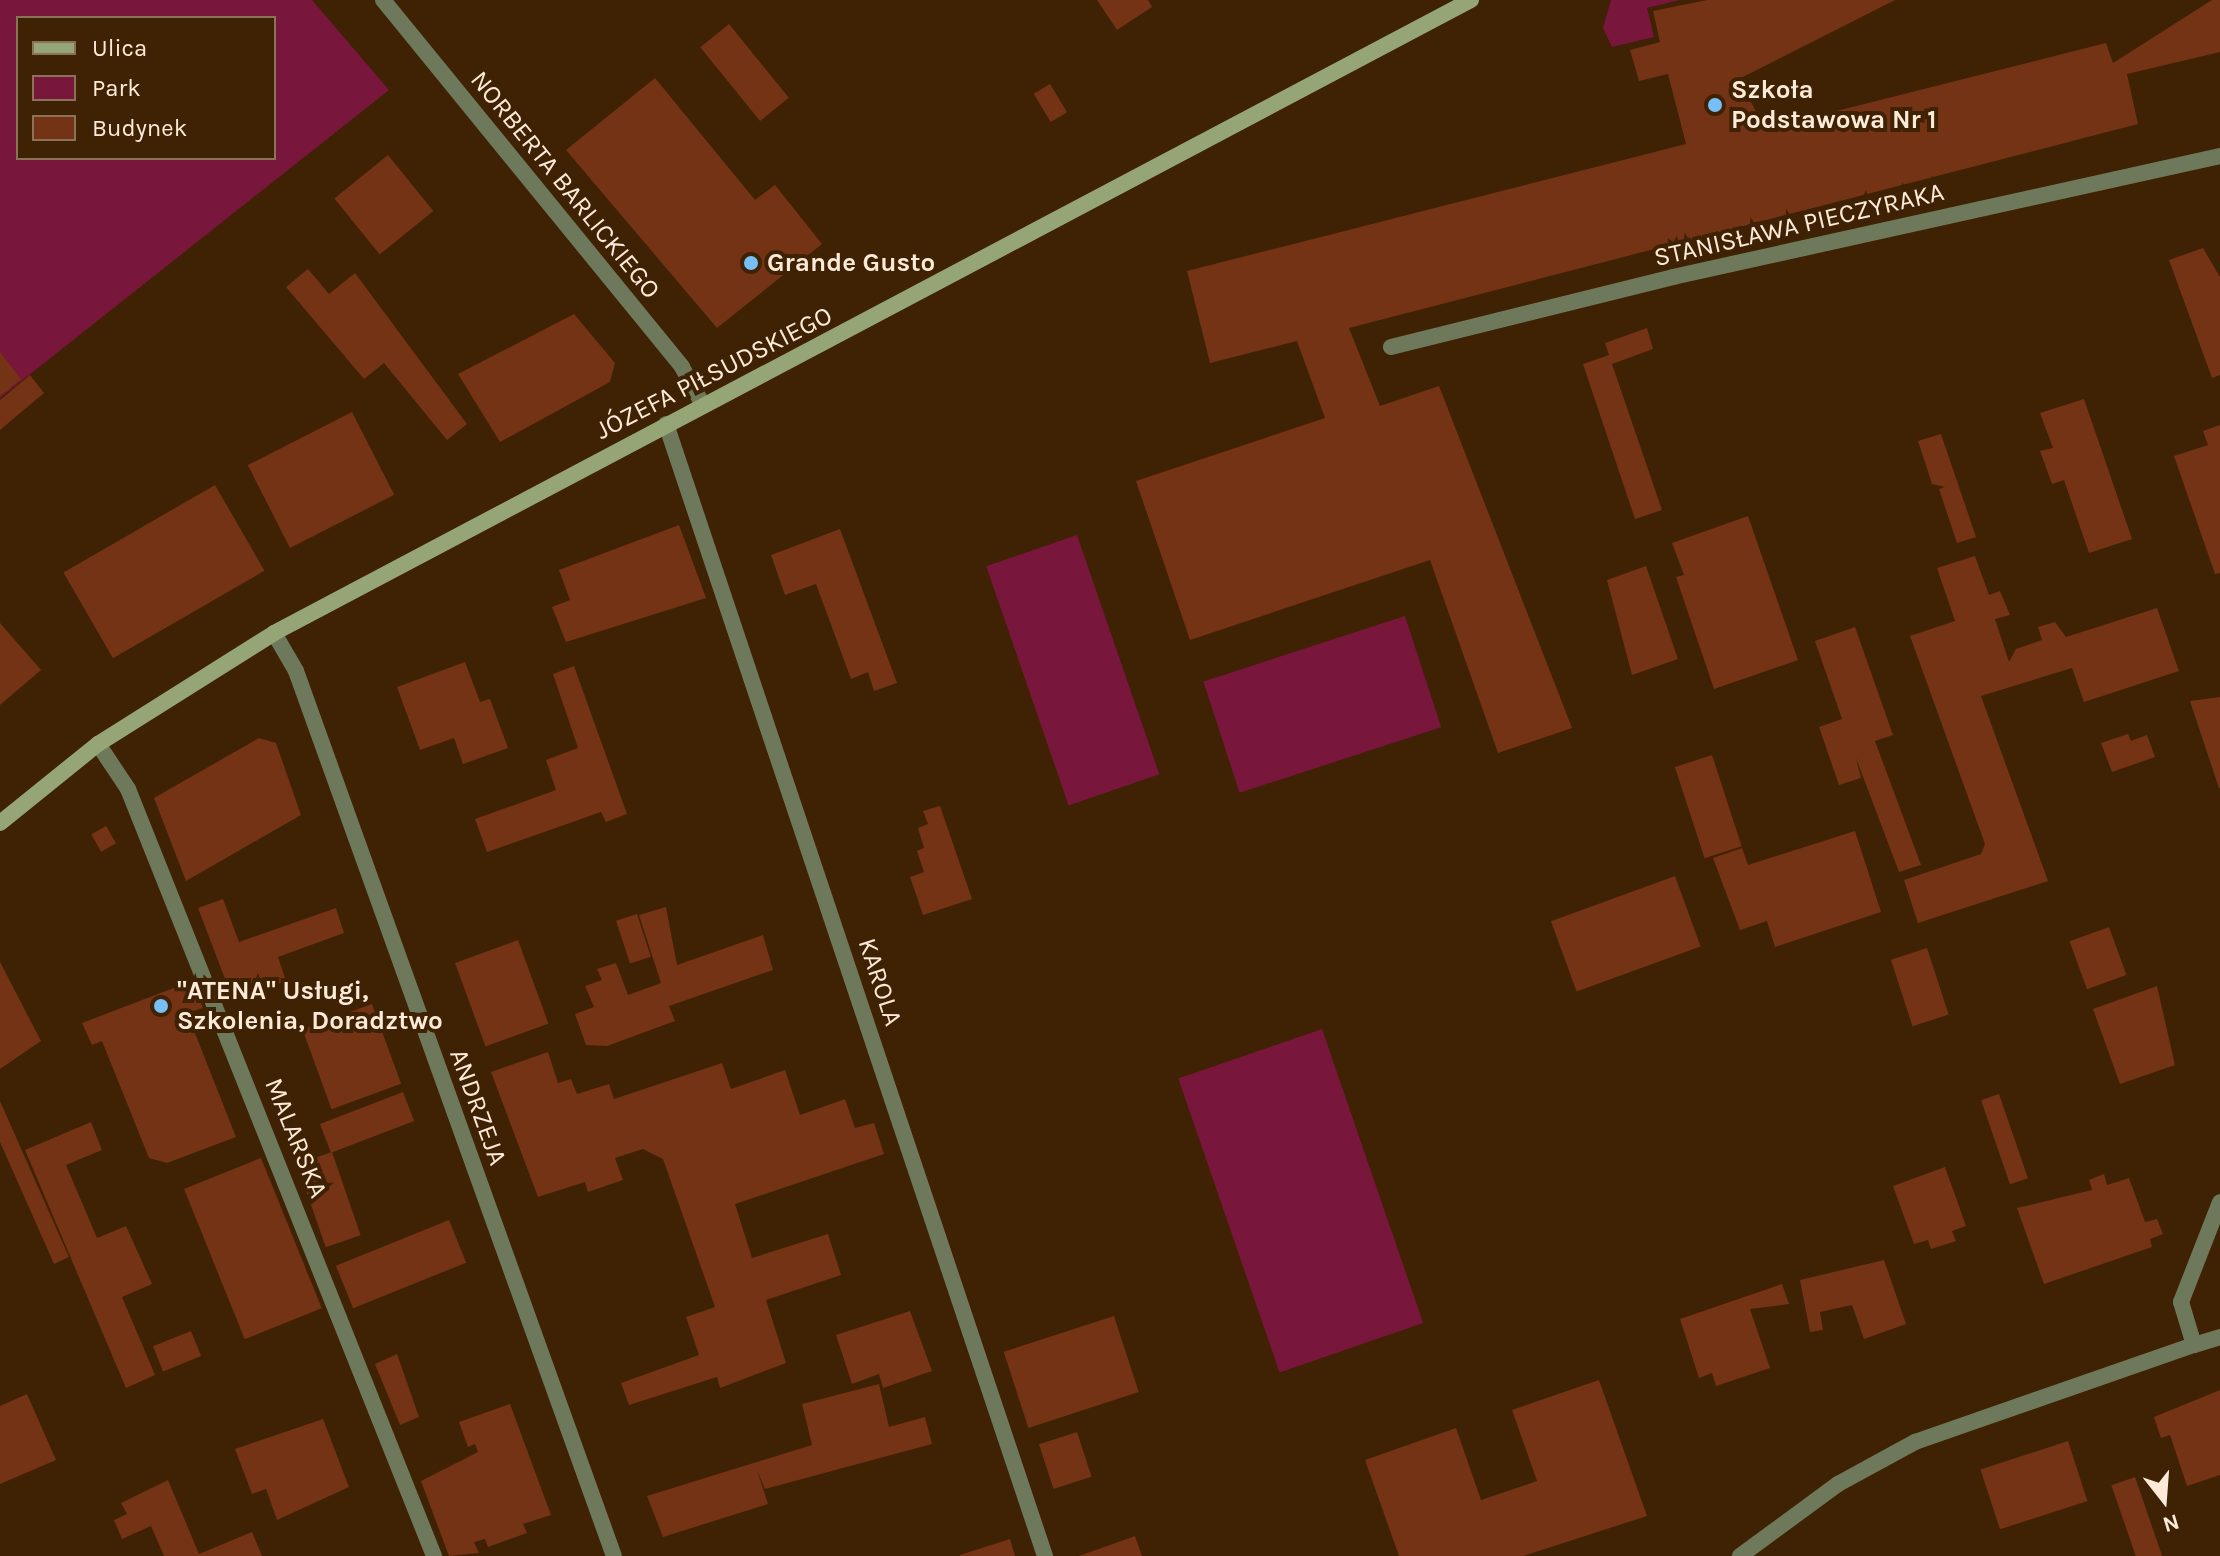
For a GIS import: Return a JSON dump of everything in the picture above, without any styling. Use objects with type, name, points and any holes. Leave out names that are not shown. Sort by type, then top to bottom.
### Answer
[{"type":"street","name":"NORBERTA BARLICKIEGO","points":[[383,0],[682,367],[703,405]]},
{"type":"street","name":"JÓZEFA PIŁSUDSKIEGO","points":[[0,823],[98,744],[274,633],[1471,0]]},
{"type":"street","name":"STANISŁAWA PIECZYRAKA","points":[[1391,347],[2220,156]]},
{"type":"street","name":"KAROLA","points":[[666,424],[1045,1556]]},
{"type":"street","name":"ANDRZEJA","points":[[274,633],[296,671],[614,1556]]},
{"type":"street","name":"MALARSKA","points":[[98,744],[128,789],[434,1556]]},
{"type":"street","points":[[2194,1345],[2181,1302],[2220,1202]]},
{"type":"street","points":[[1740,1556],[1838,1484],[1915,1442],[2220,1337]]},
{"type":"green space","points":[[0,0],[312,0],[389,90],[0,398]]},
{"type":"green space","points":[[1611,0],[1680,0],[1647,8],[1654,37],[1612,47],[1603,28]]},
{"type":"green space","points":[[1077,535],[1159,774],[1069,805],[986,566]]},
{"type":"green space","points":[[1405,616],[1441,727],[1240,793],[1203,682]]},
{"type":"green space","points":[[1322,1029],[1423,1323],[1280,1373],[1178,1078]]},
{"type":"building","points":[[1097,0],[1148,0],[1152,7],[1117,30]]},
{"type":"building","points":[[1707,0],[1895,0],[1739,79],[1765,129],[2106,43],[2113,63],[2212,0],[2220,0],[2220,52],[2127,74],[2138,124],[1349,328],[1380,406],[1439,386],[1572,728],[1498,753],[1430,560],[1190,640],[1136,481],[1325,418],[1297,341],[1210,363],[1187,271],[1686,144],[1668,74],[1639,81],[1630,50],[1660,42],[1653,11]]},
{"type":"building","points":[[729,24],[789,98],[760,121],[700,47]]},
{"type":"building","points":[[655,78],[755,200],[775,185],[822,244],[717,328],[566,150]]},
{"type":"building","points":[[1050,84],[1067,112],[1051,122],[1034,94]]},
{"type":"building","points":[[388,155],[433,211],[380,254],[334,198]]},
{"type":"building","points":[[2203,248],[2220,277],[2220,375],[2212,378],[2169,260]]},
{"type":"building","points":[[308,269],[329,294],[355,273],[467,424],[447,440],[384,363],[364,379],[286,287]]},
{"type":"building","points":[[574,314],[615,363],[610,382],[500,442],[458,374]]},
{"type":"building","points":[[1647,328],[1653,349],[1612,364],[1662,510],[1635,519],[1583,364],[1609,355],[1605,343]]},
{"type":"building","points":[[0,352],[21,379],[0,396]]},
{"type":"building","points":[[30,375],[44,393],[0,430],[0,400]]},
{"type":"building","points":[[2084,399],[2132,539],[2089,553],[2064,480],[2052,484],[2040,451],[2053,448],[2040,413]]},
{"type":"building","points":[[352,412],[394,495],[290,548],[248,465]]},
{"type":"building","points":[[2220,425],[2220,573],[2215,574],[2174,456],[2208,445],[2203,431]]},
{"type":"building","points":[[1941,434],[1976,537],[1957,543],[1939,489],[1945,487],[1932,484],[1918,441]]},
{"type":"building","points":[[215,485],[264,571],[113,658],[63,572]]},
{"type":"building","points":[[1748,516],[1798,660],[1714,689],[1676,577],[1684,575],[1672,543]]},
{"type":"building","points":[[679,525],[706,598],[566,642],[552,607],[570,600],[559,570]]},
{"type":"building","points":[[840,529],[897,683],[874,691],[868,672],[851,679],[816,584],[785,595],[771,555]]},
{"type":"building","points":[[1975,556],[1989,595],[2000,591],[2010,615],[1995,619],[2009,662],[2016,649],[2042,640],[2038,627],[2055,622],[2066,637],[2157,608],[2179,671],[2084,702],[2072,668],[1981,696],[2048,881],[1918,923],[1904,880],[1981,854],[1985,844],[1910,636],[1955,621],[1937,568]]},
{"type":"building","points":[[1646,566],[1678,659],[1632,675],[1607,580]]},
{"type":"building","points":[[0,623],[41,670],[0,705]]},
{"type":"building","points":[[1855,627],[1893,735],[1875,741],[1921,865],[1899,872],[1856,758],[1861,778],[1839,785],[1819,727],[1842,719],[1815,641]]},
{"type":"building","points":[[465,662],[480,702],[490,699],[508,748],[463,764],[454,738],[420,750],[397,687]]},
{"type":"building","points":[[574,666],[627,814],[606,822],[601,812],[487,852],[475,819],[556,790],[546,760],[578,748],[553,674]]},
{"type":"building","points":[[2220,697],[2220,788],[2219,788],[2190,701]]},
{"type":"building","points":[[2128,734],[2131,741],[2147,735],[2155,757],[2112,772],[2101,743]]},
{"type":"building","points":[[259,738],[276,743],[301,815],[186,881],[154,798]]},
{"type":"building","points":[[1712,755],[1742,846],[1705,858],[1675,767]]},
{"type":"building","points":[[940,806],[972,899],[923,915],[910,877],[924,872],[917,851],[924,848],[918,828],[928,824],[923,811]]},
{"type":"building","points":[[106,826],[116,843],[101,852],[91,834]]},
{"type":"building","points":[[1855,831],[1881,912],[1775,947],[1767,921],[1740,930],[1713,858],[1742,848],[1748,865]]},
{"type":"building","points":[[1675,876],[1701,946],[1577,992],[1551,921]]},
{"type":"building","points":[[223,899],[239,942],[336,908],[344,933],[278,957],[286,981],[233,1000],[198,908]]},
{"type":"building","points":[[666,907],[677,965],[763,935],[773,970],[669,1006],[675,1021],[607,1046],[586,1045],[575,1014],[594,1007],[585,986],[602,980],[597,969],[616,963],[628,995],[661,983],[639,915]]},
{"type":"building","points":[[637,914],[651,957],[630,964],[616,921]]},
{"type":"building","points":[[2109,927],[2126,975],[2087,989],[2070,941]]},
{"type":"building","points":[[518,940],[548,1024],[485,1047],[455,963]]},
{"type":"building","points":[[1927,948],[1949,1015],[1912,1026],[1891,960]]},
{"type":"building","points":[[0,962],[41,1041],[0,1069]]},
{"type":"building","points":[[192,981],[203,1008],[187,1013],[236,1137],[167,1163],[149,1158],[102,1041],[92,1045],[82,1023]]},
{"type":"building","points":[[2157,986],[2175,1065],[2120,1084],[2093,1009]]},
{"type":"building","points":[[372,1004],[401,1084],[332,1109],[302,1029]]},
{"type":"building","points":[[548,1052],[558,1083],[571,1079],[577,1094],[609,1084],[614,1099],[722,1063],[731,1089],[785,1070],[800,1115],[845,1099],[855,1128],[874,1123],[884,1154],[735,1204],[752,1258],[828,1234],[841,1275],[766,1300],[786,1363],[720,1388],[717,1377],[629,1405],[621,1383],[699,1355],[686,1317],[715,1307],[663,1159],[643,1149],[615,1158],[623,1180],[588,1192],[585,1182],[538,1197],[491,1072]]},
{"type":"building","points":[[403,1092],[414,1121],[331,1153],[320,1124]]},
{"type":"building","points":[[1999,1094],[2028,1178],[2010,1184],[1981,1100]]},
{"type":"building","points":[[0,1101],[69,1257],[54,1264],[0,1142]]},
{"type":"building","points":[[91,1122],[102,1150],[66,1165],[97,1238],[126,1226],[152,1284],[122,1297],[155,1375],[126,1388],[25,1150]]},
{"type":"building","points":[[332,1152],[361,1235],[326,1247],[297,1164]]},
{"type":"building","points":[[261,1158],[322,1308],[245,1339],[184,1189]]},
{"type":"building","points":[[1945,1167],[1966,1226],[1952,1231],[1956,1241],[1931,1249],[1928,1240],[1914,1244],[1893,1186]]},
{"type":"building","points":[[2104,1174],[2107,1185],[2129,1178],[2145,1222],[2157,1219],[2163,1234],[2150,1239],[2152,1247],[2044,1284],[2017,1208],[2092,1190],[2089,1180]]},
{"type":"building","points":[[449,1220],[466,1263],[353,1308],[336,1266]]},
{"type":"building","points":[[1884,1260],[1906,1324],[1864,1339],[1852,1305],[1820,1312],[1823,1330],[1810,1332],[1800,1280]]},
{"type":"building","points":[[1782,1284],[1789,1304],[1750,1309],[1770,1368],[1716,1386],[1712,1373],[1699,1378],[1680,1319]]},
{"type":"building","points":[[910,1311],[932,1371],[883,1388],[879,1374],[852,1384],[836,1335]]},
{"type":"building","points":[[1114,1316],[1139,1392],[1028,1428],[1004,1352]]},
{"type":"building","points":[[191,1331],[201,1356],[163,1371],[153,1346]]},
{"type":"building","points":[[397,1354],[419,1417],[400,1425],[375,1364]]},
{"type":"building","points":[[1599,1380],[1647,1516],[1523,1556],[1399,1556],[1365,1460],[1456,1428],[1481,1500],[1537,1481],[1512,1410]]},
{"type":"building","points":[[879,1384],[889,1427],[925,1417],[932,1444],[765,1489],[757,1470],[768,1504],[663,1537],[647,1496],[812,1445],[802,1404]]},
{"type":"building","points":[[2220,1390],[2220,1475],[2187,1486],[2170,1435],[2161,1438],[2154,1417]]},
{"type":"building","points":[[27,1394],[56,1460],[0,1484],[0,1406]]},
{"type":"building","points":[[510,1404],[551,1515],[523,1524],[527,1533],[488,1547],[485,1539],[474,1542],[479,1553],[449,1556],[421,1481],[478,1452],[475,1444],[468,1447],[459,1422]]},
{"type":"building","points":[[323,1419],[349,1487],[277,1520],[266,1489],[252,1494],[235,1449]]},
{"type":"building","points":[[1077,1432],[1092,1477],[1053,1489],[1039,1444]]},
{"type":"building","points":[[2068,1441],[2087,1501],[2000,1529],[1981,1469]]},
{"type":"building","points":[[2135,1477],[2162,1555],[2136,1556],[2111,1485]]},
{"type":"building","points":[[168,1480],[199,1554],[252,1532],[262,1556],[164,1556],[151,1526],[122,1539],[114,1520],[127,1514],[121,1503]]},
{"type":"building","points":[[1135,1536],[1142,1556],[1079,1556]]},
{"type":"building","points":[[1010,1539],[1015,1556],[960,1556],[960,1555]]},
{"type":"place","name":"Szkoła Podstawowa Nr 1","points":[[1715,105]]},
{"type":"place","name":"Grande Gusto","points":[[751,263]]},
{"type":"place","name":"\"ATENA\" Usługi, Szkolenia, Doradztwo","points":[[161,1006]]}]
